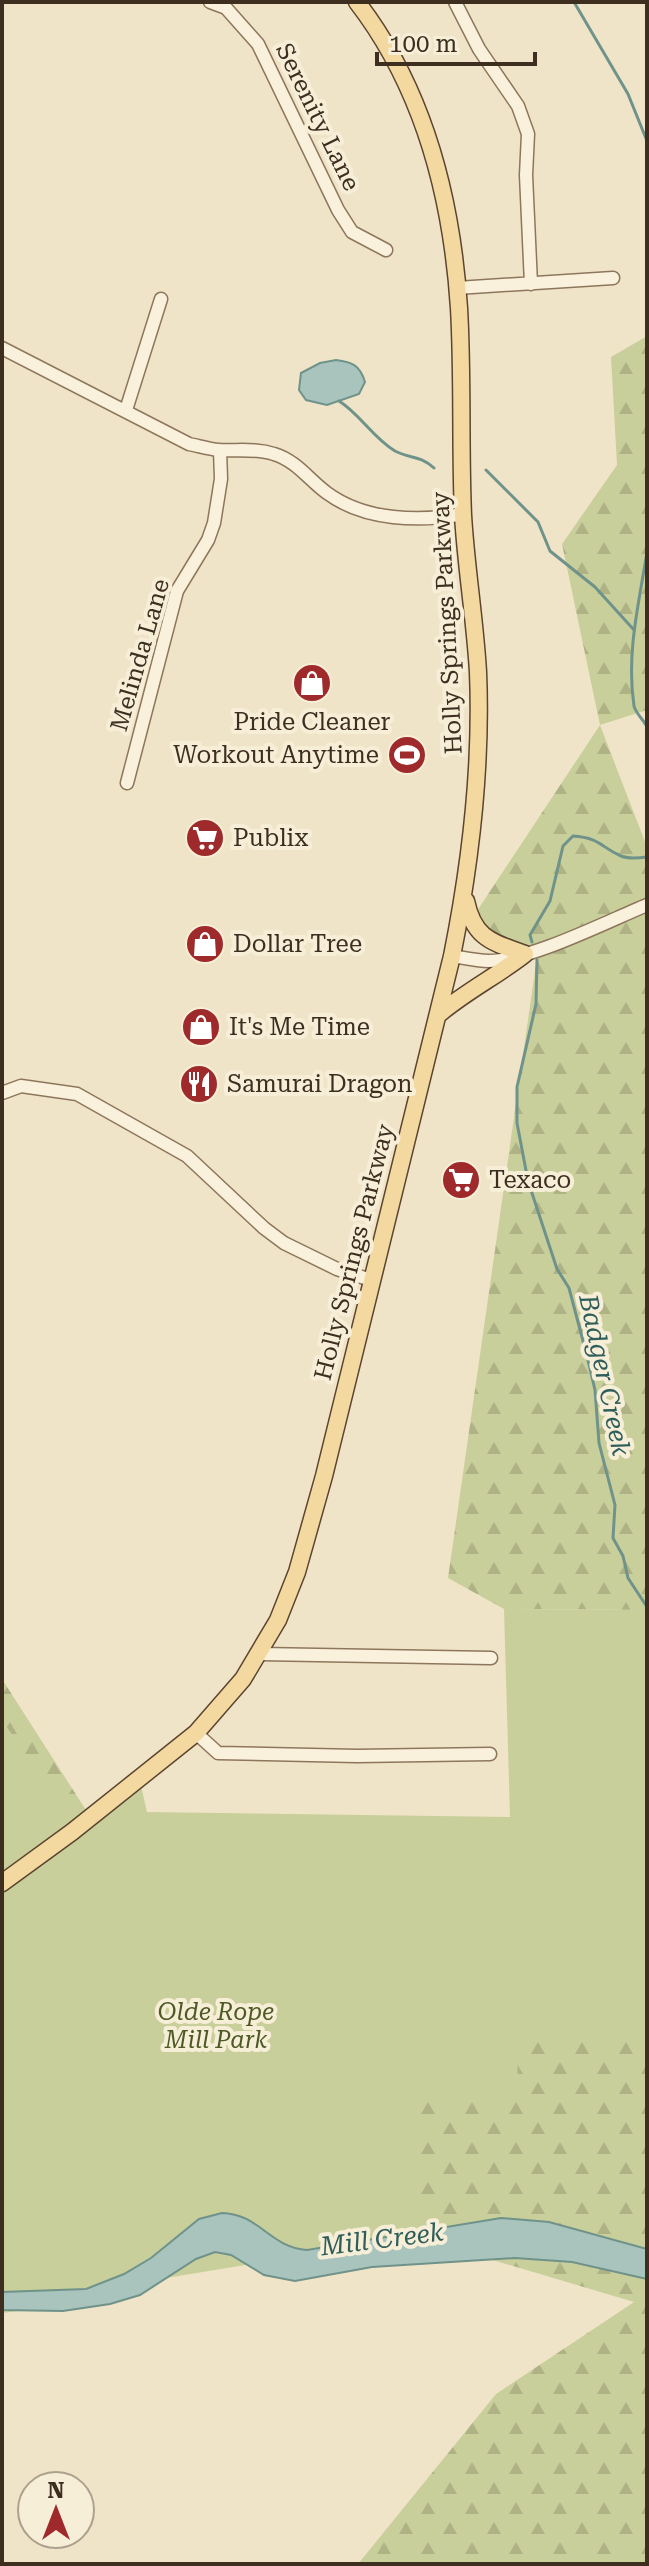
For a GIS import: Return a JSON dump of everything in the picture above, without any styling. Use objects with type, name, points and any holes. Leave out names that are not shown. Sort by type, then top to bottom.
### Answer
[{"type":"main road","name":"Holly Springs Parkway","points":[[2,1883],[72,1832],[196,1733],[228,1699],[260,1654],[288,1598],[306,1542],[438,1015],[465,894],[477,796],[479,729],[475,634],[463,514],[457,288],[433,154],[416,104],[391,53],[357,2]]},
{"type":"main road","points":[[465,894],[469,916],[486,940],[525,954]]},
{"type":"main road","points":[[438,1015],[471,988],[500,974],[525,954]]},
{"type":"street","name":"Serenity Lane","points":[[210,2],[226,8],[258,44],[338,210],[352,232],[386,250]]},
{"type":"street","points":[[455,2],[479,49],[518,106],[528,134],[526,175],[531,284]]},
{"type":"street","points":[[457,288],[613,278]]},
{"type":"street","points":[[126,410],[161,299]]},
{"type":"street","points":[[2,348],[189,444],[220,450],[260,451],[286,458],[329,495],[370,512],[414,519],[463,514]]},
{"type":"street","name":"Melinda Lane","points":[[127,783],[177,591],[208,540],[214,523],[221,479],[220,450]]},
{"type":"street","points":[[452,956],[489,961],[525,954],[647,905]]},
{"type":"street","points":[[2,1093],[21,1086],[77,1094],[187,1156],[284,1243],[337,1269],[371,1280]]},
{"type":"street","points":[[260,1654],[491,1658]]},
{"type":"street","points":[[196,1733],[218,1753],[343,1756],[490,1754]]},
{"type":"green space","points":[[647,336],[647,710],[600,725],[562,544],[617,465],[611,357]]},
{"type":"green space","points":[[600,725],[647,847],[647,1610],[504,1609],[448,1578],[537,957],[471,920]]},
{"type":"green space","name":"Olde Rope Mill Park","points":[[504,1609],[647,1610],[647,2036],[518,2036],[517,2099],[415,2099],[415,2237],[295,2281],[269,2261],[154,2280],[133,2297],[2,2313],[2,1720],[64,1811],[106,1812],[141,1786],[147,1812],[510,1817]]},
{"type":"green space","points":[[2,1679],[93,1821],[2,1887]]},
{"type":"green space","points":[[517,2036],[647,2036],[647,2564],[358,2564],[496,2394],[634,2302],[415,2237],[415,2099],[517,2099]]},
{"type":"water","points":[[336,360],[351,363],[361,372],[365,382],[359,394],[327,405],[306,400],[299,390],[301,373],[320,363]]},
{"type":"water","name":"Mill Creek","points":[[222,2213],[246,2219],[283,2243],[307,2250],[501,2218],[549,2222],[647,2249],[647,2279],[572,2262],[515,2258],[372,2267],[295,2281],[264,2275],[231,2255],[215,2252],[196,2259],[140,2295],[110,2304],[63,2311],[2,2310],[2,2292],[86,2289],[124,2274],[151,2258],[199,2219]]},
{"type":"waterway","points":[[574,2],[628,94],[647,141]]},
{"type":"waterway","points":[[339,401],[387,446],[434,468]]},
{"type":"waterway","points":[[486,470],[538,522],[550,551],[595,587],[634,630]]},
{"type":"waterway","name":"Badger Creek","points":[[647,552],[634,629],[632,667],[634,706],[647,727]]},
{"type":"waterway","name":"Badger Creek","points":[[532,942],[530,935],[550,901],[563,846],[573,836],[595,841],[624,857],[647,857]]},
{"type":"waterway","name":"Badger Creek","points":[[537,960],[536,1004],[517,1087],[517,1123],[528,1181],[557,1269],[569,1288],[595,1390],[599,1443],[615,1505],[613,1538],[623,1556],[628,1578],[647,1607]]},
{"type":"place","name":"Pride Cleaner","points":[[312,683]]},
{"type":"place","name":"Workout Anytime","points":[[407,755]]},
{"type":"place","name":"Publix","points":[[205,838]]},
{"type":"place","name":"Dollar Tree","points":[[205,944]]},
{"type":"place","name":"It's Me Time","points":[[201,1027]]},
{"type":"place","name":"Samurai Dragon","points":[[199,1084]]},
{"type":"place","name":"Texaco","points":[[461,1180]]}]
